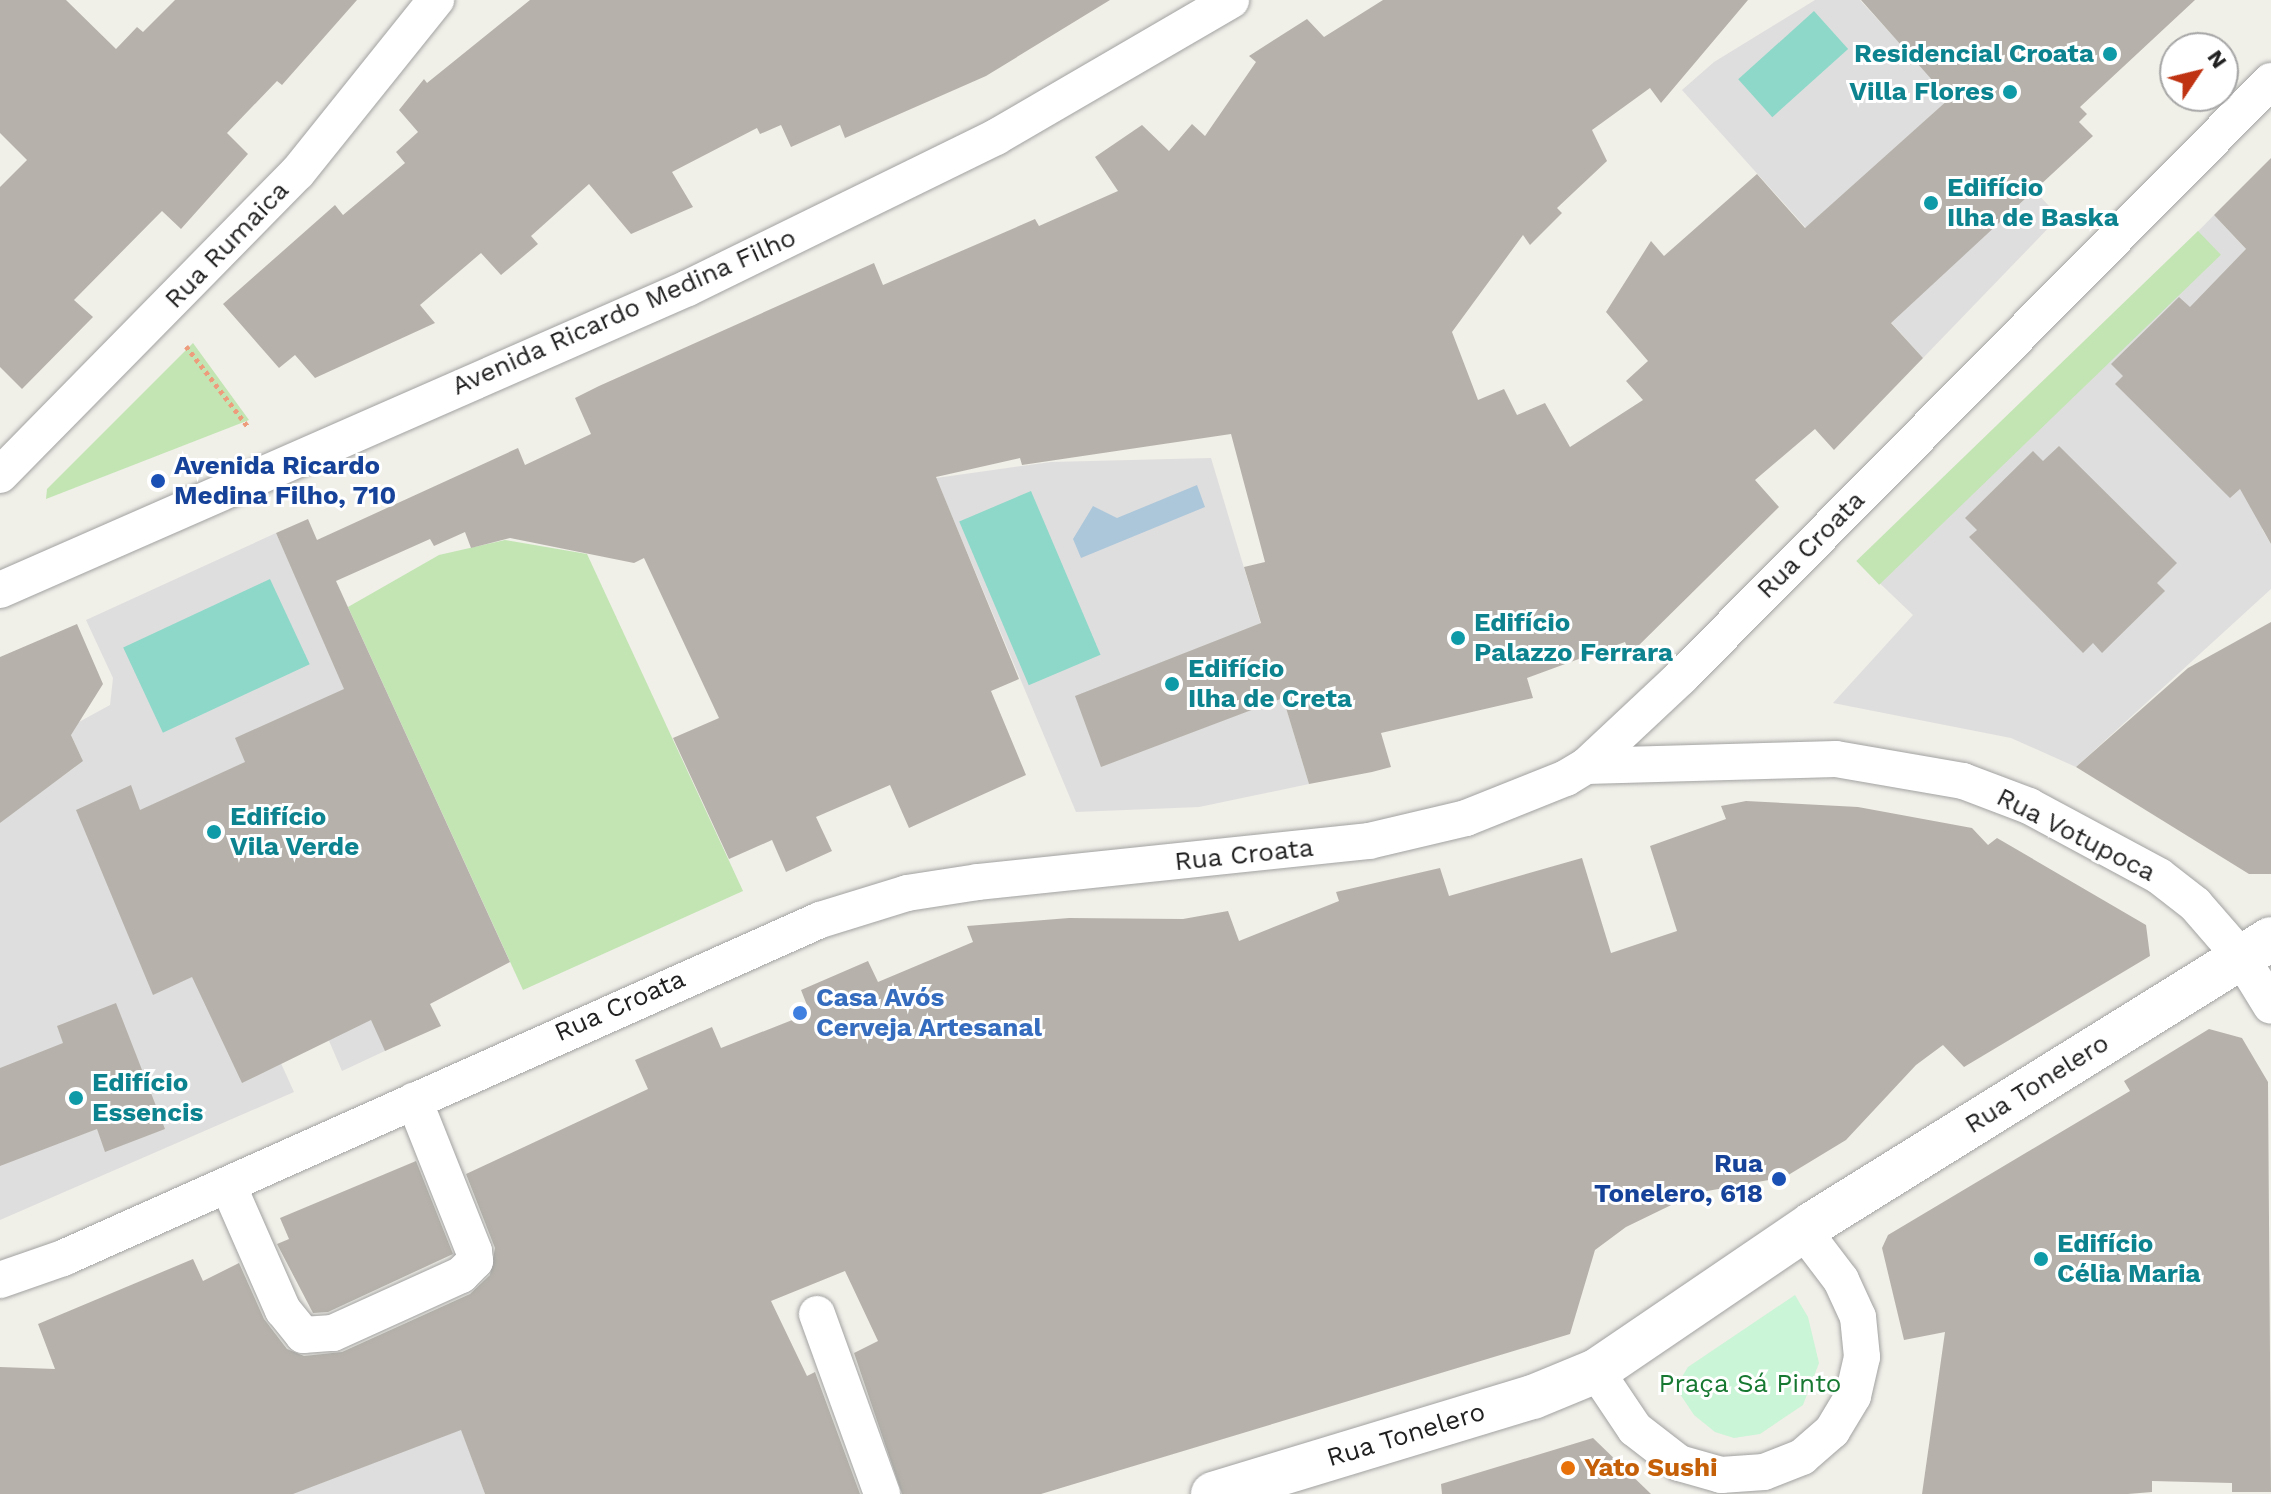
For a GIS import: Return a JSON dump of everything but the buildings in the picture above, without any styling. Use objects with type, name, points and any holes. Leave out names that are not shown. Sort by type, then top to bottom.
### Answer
[{"type":"street","name":"Rua Rumaica","points":[[0,475],[298,172],[436,0]]},
{"type":"street","name":"Avenida Ricardo Medina Filho","points":[[0,590],[688,288],[996,137],[1231,0]]},
{"type":"street","name":"Rua Croata","points":[[0,1280],[63,1258],[749,949],[907,893],[1056,872],[1211,861],[1369,841],[1520,800],[1586,766],[1680,678],[2271,81]]},
{"type":"street","name":"Rua Votupoca","points":[[1586,766],[1836,759],[1963,781],[2029,806],[2159,876],[2256,948],[2271,1006]]},
{"type":"street","name":"Rua Tonelero","points":[[1803,1230],[2256,948]]},
{"type":"street","points":[[228,1185],[283,1310],[303,1335],[333,1333],[447,1281],[471,1268],[474,1251],[414,1100]]},
{"type":"street","points":[[1803,1230],[1841,1280],[1858,1317],[1862,1357],[1853,1396],[1832,1431],[1765,1483],[1679,1463],[1635,1429],[1596,1371],[1803,1230]]},
{"type":"street","points":[[817,1314],[882,1494]]},
{"type":"street","name":"Rua Tonelero","points":[[1213,1494],[1533,1397],[1596,1371]]},
{"type":"path","points":[[181,339],[249,428]]},
{"type":"shaded area","points":[[1815,0],[1860,0],[2059,217],[1923,358],[1682,90],[1714,62]]},
{"type":"shaded area","points":[[1814,11],[1848,49],[1772,117],[1738,79]]},
{"type":"shaded area","points":[[2214,215],[2271,276],[2271,521],[2262,529],[2271,544],[2271,589],[2076,767],[2011,738],[1833,703],[1913,615],[1867,571]]},
{"type":"shaded area","points":[[1211,458],[1309,784],[1199,807],[1076,812],[936,478],[1051,462]]},
{"type":"shaded area","points":[[1197,485],[1205,507],[1081,558],[1073,539],[1093,506],[1117,518]]},
{"type":"shaded area","points":[[1031,491],[1101,655],[1029,685],[959,521]]},
{"type":"shaded area","points":[[276,533],[425,864],[320,912],[387,1050],[342,1071],[281,929],[230,951],[294,1092],[0,1220],[0,821],[74,768],[82,759],[68,728],[110,705],[113,678],[86,620]]},
{"type":"shaded area","points":[[270,579],[310,664],[163,733],[123,647]]},
{"type":"shaded area","points":[[460,1425],[485,1494],[285,1494]]},
{"type":"green space","points":[[2198,231],[2221,255],[1879,585],[1856,561]]},
{"type":"green space","points":[[193,343],[249,420],[46,499],[47,489]]},
{"type":"green space","points":[[505,540],[587,554],[743,891],[523,990],[348,607],[439,555]]},
{"type":"green space","name":"Praça Sá Pinto","points":[[1795,1295],[1808,1317],[1819,1363],[1803,1405],[1760,1434],[1734,1438],[1715,1432],[1694,1415],[1680,1394],[1680,1380],[1688,1367]]},
{"type":"place","name":"Residencial Croata","points":[[2110,54]]},
{"type":"place","name":"Villa Flores","points":[[2010,92]]},
{"type":"place","name":"Edifício Ilha de Baska","points":[[1931,203]]},
{"type":"place","name":"Avenida Ricardo Medina Filho, 710","points":[[158,481]]},
{"type":"place","name":"Edifício Palazzo Ferrara","points":[[1458,638]]},
{"type":"place","name":"Edifício Ilha de Creta","points":[[1172,684]]},
{"type":"place","name":"Edifício Vila Verde","points":[[214,832]]},
{"type":"place","name":"Casa Avós Cerveja Artesanal","points":[[800,1013]]},
{"type":"place","name":"Edifício Essencis","points":[[76,1098]]},
{"type":"place","name":"Rua Tonelero, 618","points":[[1779,1179]]},
{"type":"place","name":"Edifício Célia Maria","points":[[2041,1259]]},
{"type":"place","name":"Yato Sushi","points":[[1568,1468]]}]
